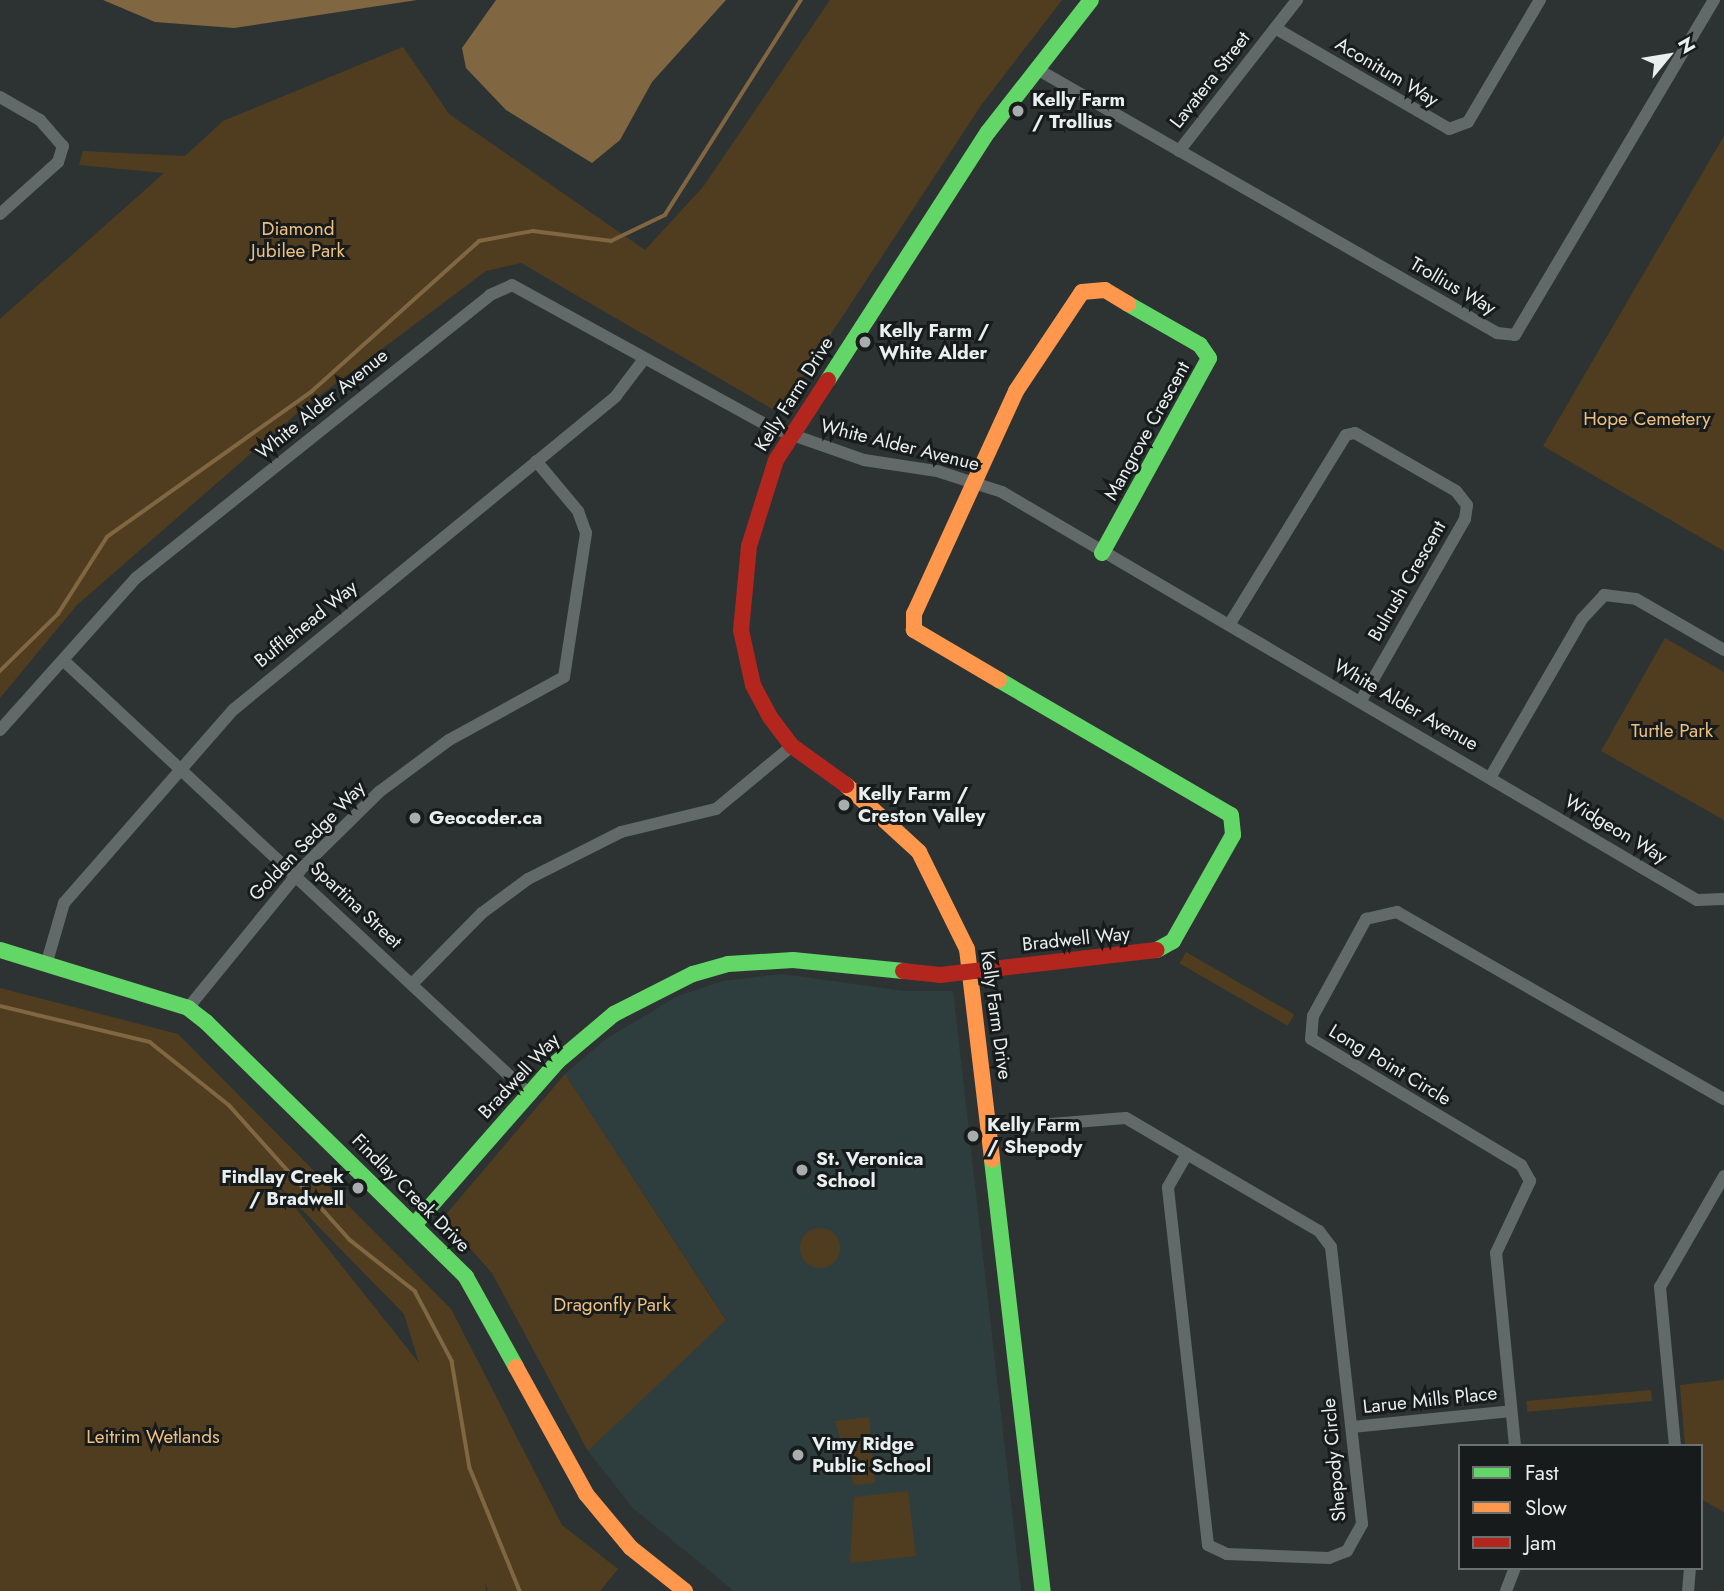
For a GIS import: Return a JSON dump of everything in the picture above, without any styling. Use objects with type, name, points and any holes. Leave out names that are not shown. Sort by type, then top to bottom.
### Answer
[{"type":"street","name":"Kelly Farm Drive","points":[[1043,1591],[973,972],[947,898],[919,852],[881,811],[792,746],[753,685],[741,630],[759,504],[791,436],[988,132],[1091,0]]},
{"type":"street","name":"Lavatera Street","points":[[1179,151],[1297,0]]},
{"type":"street","name":"Trollius Way","points":[[1037,69],[1497,333],[1515,335],[1714,0]]},
{"type":"street","name":"Aconitum Way","points":[[1275,28],[1449,129],[1468,122],[1534,2]]},
{"type":"street","points":[[0,97],[40,120],[63,146],[58,162],[0,214]]},
{"type":"street","name":"White Alder Avenue","points":[[0,730],[146,570],[503,286],[527,287],[644,359],[791,436],[864,460],[975,482],[1491,776],[1582,619],[1604,596],[1636,599],[1724,650]]},
{"type":"street","name":"Mangrove Crescent","points":[[975,482],[1016,391],[1082,292],[1105,290],[1200,345],[1209,358],[1102,553]]},
{"type":"street","name":"Bufflehead Way","points":[[46,965],[64,903],[178,770],[254,691],[617,396],[644,359]]},
{"type":"street","name":"Bulrush Crescent","points":[[1229,625],[1346,435],[1355,433],[1456,491],[1467,505],[1465,519],[1360,702]]},
{"type":"street","name":"Golden Sedge Way","points":[[188,1008],[296,876],[411,765],[564,677],[586,533],[578,511],[536,461]]},
{"type":"street","name":"Bradwell Way","points":[[414,1225],[528,1094],[614,1014],[660,987],[728,964],[793,960],[897,974],[973,972],[1165,948],[1234,826],[1226,811],[914,631],[914,614],[975,482]]},
{"type":"street","name":"Spartina Street","points":[[63,660],[528,1094]]},
{"type":"street","points":[[412,984],[482,914],[528,879],[621,832],[716,809],[792,746]]},
{"type":"street","name":"Widgeon Way","points":[[1491,776],[1697,900],[1724,899]]},
{"type":"street","name":"Long Point Circle","points":[[1515,1444],[1496,1253],[1530,1181],[1521,1165],[1311,1039],[1313,1016],[1366,919],[1397,912],[1724,1099]]},
{"type":"street","name":"Findlay Creek Drive","points":[[0,950],[188,1008],[414,1225],[492,1314],[565,1462],[594,1505],[631,1548],[685,1591]]},
{"type":"street","name":"Shepody Circle","points":[[989,1129],[1111,1115],[1187,1154],[1320,1231],[1331,1247],[1362,1524],[1347,1552],[1329,1558],[1227,1554],[1208,1545],[1168,1187],[1187,1154]]},
{"type":"street","points":[[1675,1444],[1660,1287],[1722,1183]]},
{"type":"street","name":"Larue Mills Place","points":[[1352,1427],[1511,1411]]},
{"type":"street","points":[[1506,1591],[1514,1570]]},
{"type":"street","points":[[1688,1591],[1689,1570]]},
{"type":"shaded area","points":[[103,0],[417,0],[234,28],[155,22]]},
{"type":"shaded area","points":[[496,0],[726,0],[652,82],[620,140],[592,163],[506,110],[466,68],[462,48]]},
{"type":"shaded area","points":[[782,974],[904,991],[953,991],[1021,1591],[734,1591],[633,1508],[588,1451],[726,1319],[565,1074],[606,1039],[678,996],[723,981]]},
{"type":"green space","name":"Diamond Jubilee Park","points":[[830,0],[1062,0],[982,104],[779,413],[521,263],[486,271],[303,408],[77,605],[0,698],[0,319],[164,173],[79,165],[83,151],[185,156],[223,121],[403,47],[449,114],[645,250],[703,187]]},
{"type":"green space","name":"Hope Cemetery","points":[[1724,136],[1724,551],[1543,446]]},
{"type":"green space","name":"Turtle Park","points":[[1665,638],[1724,672],[1724,820],[1601,751]]},
{"type":"green space","points":[[1186,952],[1294,1014],[1288,1026],[1180,963]]},
{"type":"green space","name":"Leitrim Wetlands","points":[[0,988],[178,1034],[451,1309],[562,1525],[618,1569],[600,1591],[488,1591],[485,1583],[486,1591],[0,1591]],"holes":[[[278,1185],[404,1314],[419,1363]]]},
{"type":"green space","name":"Dragonfly Park","points":[[565,1074],[726,1320],[588,1451],[492,1273],[443,1218]]},
{"type":"green space","points":[[820,1228],[834,1234],[840,1248],[834,1262],[820,1268],[806,1262],[800,1248],[806,1234]]},
{"type":"green space","points":[[1724,1380],[1724,1512],[1703,1500],[1703,1444],[1685,1444],[1680,1385]]},
{"type":"green space","points":[[1651,1390],[1652,1401],[1527,1412],[1526,1401]]},
{"type":"green space","points":[[869,1417],[875,1483],[854,1485],[835,1421]]},
{"type":"green space","points":[[908,1491],[916,1556],[850,1563],[854,1497]]},
{"type":"waterway","points":[[0,671],[58,614],[107,537],[311,392],[479,241],[533,231],[611,241],[665,215],[801,0]]},
{"type":"waterway","points":[[0,1006],[150,1042],[229,1105],[350,1240],[415,1291],[452,1361],[470,1468],[520,1591]]},
{"type":"traffic: fast","points":[[828,380],[988,132],[1091,0]]},
{"type":"traffic: fast","points":[[1102,553],[1209,358],[1200,345],[1128,304]]},
{"type":"traffic: fast","points":[[999,680],[1231,815],[1233,835],[1173,941],[1157,950]]},
{"type":"traffic: fast","points":[[0,950],[188,1008],[206,1022],[466,1277],[516,1367]]},
{"type":"traffic: fast","points":[[414,1225],[557,1062],[614,1014],[693,974],[728,964],[793,960],[903,971]]},
{"type":"traffic: fast","points":[[992,1160],[1043,1591]]},
{"type":"traffic: slow","points":[[999,680],[914,630],[914,614],[1016,391],[1082,292],[1105,290],[1128,304]]},
{"type":"traffic: slow","points":[[846,785],[919,852],[967,949],[992,1160]]},
{"type":"traffic: slow","points":[[516,1367],[586,1494],[631,1548],[685,1591]]},
{"type":"traffic: jam","points":[[828,380],[776,460],[749,546],[741,630],[753,685],[770,717],[792,746],[846,785]]},
{"type":"traffic: jam","points":[[903,971],[940,975],[1157,950]]},
{"type":"place","name":"Kelly Farm / Trollius","points":[[1018,111]]},
{"type":"place","name":"Kelly Farm / White Alder","points":[[865,342]]},
{"type":"place","name":"Kelly Farm / Creston Valley","points":[[844,805]]},
{"type":"place","name":"Geocoder.ca","points":[[415,818]]},
{"type":"place","name":"Kelly Farm / Shepody","points":[[973,1136]]},
{"type":"place","name":"St. Veronica School","points":[[802,1170]]},
{"type":"place","name":"Findlay Creek / Bradwell","points":[[358,1188]]},
{"type":"place","name":"Vimy Ridge Public School","points":[[798,1455]]}]
